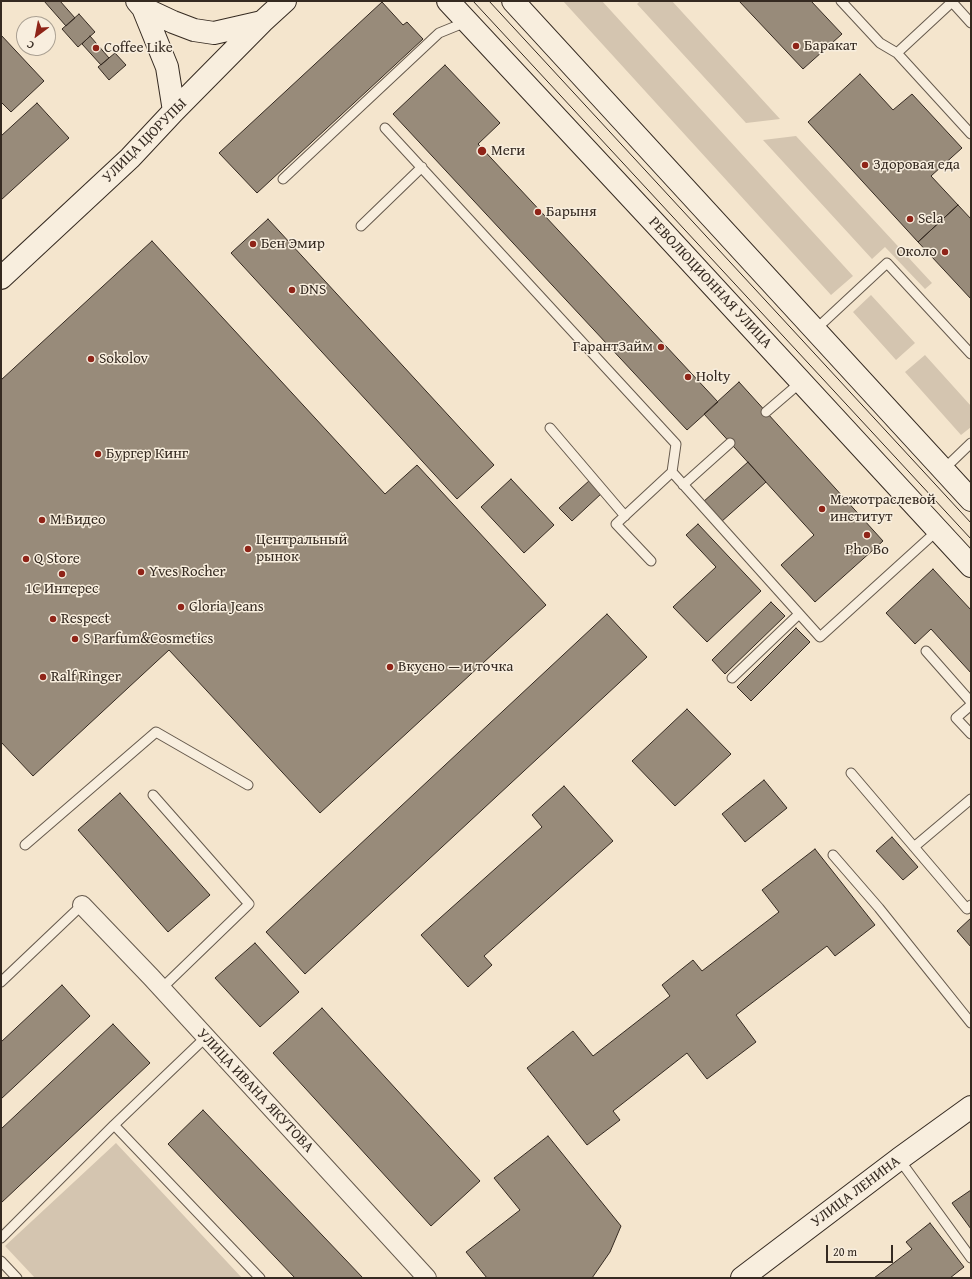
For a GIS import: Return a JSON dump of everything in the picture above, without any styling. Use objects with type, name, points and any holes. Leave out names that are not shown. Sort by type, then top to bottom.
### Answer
[{"type":"main road","points":[[140,4],[194,30],[214,34],[262,22],[270,1]]},
{"type":"main road","name":"УЛИЦА ЦЮРУПЫ","points":[[1,278],[130,158],[174,111],[262,22],[285,1]]},
{"type":"main road","name":"РЕВОЛЮЦИОННАЯ УЛИЦА","points":[[448,1],[971,566]]},
{"type":"main road","points":[[513,1],[971,500]]},
{"type":"main road","points":[[140,4],[167,68],[174,111]]},
{"type":"main road","name":"УЛИЦА ЛЕНИНА","points":[[751,1276],[899,1160],[971,1107]]},
{"type":"street","name":"УЛИЦА ИВАНА ЯКУТОВА","points":[[82,905],[206,1037],[427,1278]]},
{"type":"lane","points":[[841,1],[880,43],[897,53],[971,134]]},
{"type":"lane","points":[[897,53],[952,2],[971,23]]},
{"type":"lane","points":[[283,179],[439,33],[466,22]]},
{"type":"lane","points":[[385,128],[676,444],[672,472],[616,524],[651,561]]},
{"type":"lane","points":[[361,226],[422,167]]},
{"type":"lane","points":[[815,330],[887,264],[971,354]]},
{"type":"lane","points":[[766,412],[801,382]]},
{"type":"lane","points":[[550,428],[625,516]]},
{"type":"lane","points":[[683,485],[730,443]]},
{"type":"lane","points":[[943,470],[971,443]]},
{"type":"lane","points":[[672,472],[820,637],[938,530]]},
{"type":"lane","points":[[732,678],[799,614]]},
{"type":"lane","points":[[926,651],[971,702]]},
{"type":"lane","points":[[971,705],[956,718],[971,734]]},
{"type":"lane","points":[[25,845],[156,732],[248,785]]},
{"type":"lane","points":[[851,773],[967,909],[971,905]]},
{"type":"lane","points":[[153,795],[249,904],[161,989]]},
{"type":"lane","points":[[914,848],[971,799]]},
{"type":"lane","points":[[833,854],[879,908],[971,1023]]},
{"type":"lane","points":[[1,982],[82,905]]},
{"type":"lane","points":[[1,1238],[114,1125],[206,1037]]},
{"type":"lane","points":[[114,1125],[260,1278]]},
{"type":"lane","points":[[899,1160],[971,1258]]},
{"type":"lane","points":[[1,1262],[17,1278]]},
{"type":"shaded area","points":[[563,1],[602,1],[853,276],[831,295]]},
{"type":"shaded area","points":[[640,1],[672,1],[780,119],[746,123],[637,4]]},
{"type":"shaded area","points":[[796,136],[932,283],[925,289],[885,247],[872,259],[763,140]]},
{"type":"shaded area","points":[[871,295],[915,343],[896,360],[853,312]]},
{"type":"shaded area","points":[[925,355],[971,406],[971,427],[961,435],[905,372]]},
{"type":"shaded area","points":[[116,1143],[242,1278],[35,1278],[5,1246]]},
{"type":"building","points":[[44,1],[60,1],[75,18],[66,26]]},
{"type":"building","points":[[739,1],[811,1],[842,34],[803,69]]},
{"type":"building","points":[[382,2],[403,25],[407,22],[423,39],[257,193],[219,153]]},
{"type":"building","points":[[79,14],[95,32],[78,47],[62,29]]},
{"type":"building","points":[[1,35],[16,51],[16,56],[21,56],[44,81],[11,112],[1,102]]},
{"type":"building","points":[[90,36],[109,58],[101,65],[82,44]]},
{"type":"building","points":[[115,53],[126,65],[109,80],[98,67]]},
{"type":"building","points":[[445,65],[500,123],[478,144],[718,402],[687,430],[393,114]]},
{"type":"building","points":[[860,74],[893,110],[912,94],[962,148],[931,176],[958,205],[918,242],[808,122]]},
{"type":"building","points":[[37,103],[69,138],[1,200],[1,136]]},
{"type":"building","points":[[958,205],[971,219],[971,299],[918,242]]},
{"type":"building","points":[[268,219],[494,465],[457,499],[231,253]]},
{"type":"building","name":"Центральный рынок","points":[[152,241],[385,494],[417,465],[546,605],[320,813],[169,650],[33,776],[1,742],[1,380]]},
{"type":"building","name":"Межотраслевой институт","points":[[739,382],[883,541],[815,602],[781,565],[814,535],[704,414]]},
{"type":"building","points":[[748,462],[766,482],[721,522],[703,502]]},
{"type":"building","points":[[511,479],[554,525],[524,553],[481,507]]},
{"type":"building","points":[[590,480],[602,493],[572,521],[559,508]]},
{"type":"building","points":[[698,524],[761,591],[707,642],[673,607],[716,567],[686,535]]},
{"type":"building","points":[[933,569],[971,610],[971,673],[931,629],[915,644],[886,613]]},
{"type":"building","points":[[771,602],[785,616],[725,674],[712,660]]},
{"type":"building","points":[[607,614],[647,657],[305,974],[266,932]]},
{"type":"building","points":[[796,628],[810,642],[751,701],[737,687]]},
{"type":"building","points":[[687,709],[731,754],[675,806],[632,761]]},
{"type":"building","points":[[764,780],[787,808],[745,842],[722,814]]},
{"type":"building","points":[[564,786],[613,841],[484,956],[492,965],[468,987],[421,935],[542,827],[532,815]]},
{"type":"building","points":[[120,793],[210,895],[168,932],[78,830]]},
{"type":"building","points":[[892,837],[918,867],[903,880],[876,851]]},
{"type":"building","points":[[815,849],[875,925],[835,956],[827,946],[736,1015],[756,1042],[707,1079],[687,1053],[613,1111],[620,1120],[587,1145],[527,1068],[573,1031],[593,1056],[670,996],[662,985],[693,960],[702,971],[779,912],[762,890]]},
{"type":"building","points":[[971,918],[971,947],[957,931]]},
{"type":"building","points":[[255,943],[299,992],[260,1027],[215,978]]},
{"type":"building","points":[[62,985],[90,1016],[1,1099],[1,1042]]},
{"type":"building","points":[[322,1008],[480,1181],[431,1226],[273,1053]]},
{"type":"building","points":[[113,1024],[150,1063],[1,1203],[1,1129]]},
{"type":"building","points":[[203,1110],[363,1278],[295,1278],[168,1144]]},
{"type":"building","points":[[548,1136],[621,1226],[610,1252],[592,1278],[487,1278],[466,1252],[520,1210],[494,1178]]},
{"type":"building","points":[[971,1190],[971,1229],[952,1203]]},
{"type":"building","points":[[930,1223],[964,1267],[950,1278],[874,1278],[912,1249],[906,1242]]},
{"type":"tram line","points":[[473,1],[971,539]]},
{"type":"tram line","points":[[489,1],[971,523]]},
{"type":"place","name":"Баракат","points":[[796,46]]},
{"type":"place","name":"Coffee Like","points":[[96,48]]},
{"type":"place","name":"Меги","points":[[482,151]]},
{"type":"place","name":"Здоровая еда","points":[[865,165]]},
{"type":"place","name":"Барыня","points":[[538,212]]},
{"type":"place","name":"Sela","points":[[910,219]]},
{"type":"place","name":"Бен Эмир","points":[[253,244]]},
{"type":"place","name":"Около","points":[[945,252]]},
{"type":"place","name":"DNS","points":[[292,290]]},
{"type":"place","name":"ГарантЗайм","points":[[661,347]]},
{"type":"place","name":"Sokolov","points":[[91,359]]},
{"type":"place","name":"Holty","points":[[688,377]]},
{"type":"place","name":"Бургер Кинг","points":[[98,454]]},
{"type":"place","name":"Межотраслевой институт","points":[[822,509]]},
{"type":"place","name":"М.Видео","points":[[42,520]]},
{"type":"place","name":"Pho Bo","points":[[867,535]]},
{"type":"place","name":"Центральный рынок","points":[[248,549]]},
{"type":"place","name":"Q Store","points":[[26,559]]},
{"type":"place","name":"Yves Rocher","points":[[141,572]]},
{"type":"place","name":"1С Интерес","points":[[62,574]]},
{"type":"place","name":"Gloria Jeans","points":[[181,607]]},
{"type":"place","name":"Respect","points":[[53,619]]},
{"type":"place","name":"S Parfum&Cosmetics","points":[[75,639]]},
{"type":"place","name":"Вкусно — и точка","points":[[390,667]]},
{"type":"place","name":"Ralf Ringer","points":[[43,677]]}]
